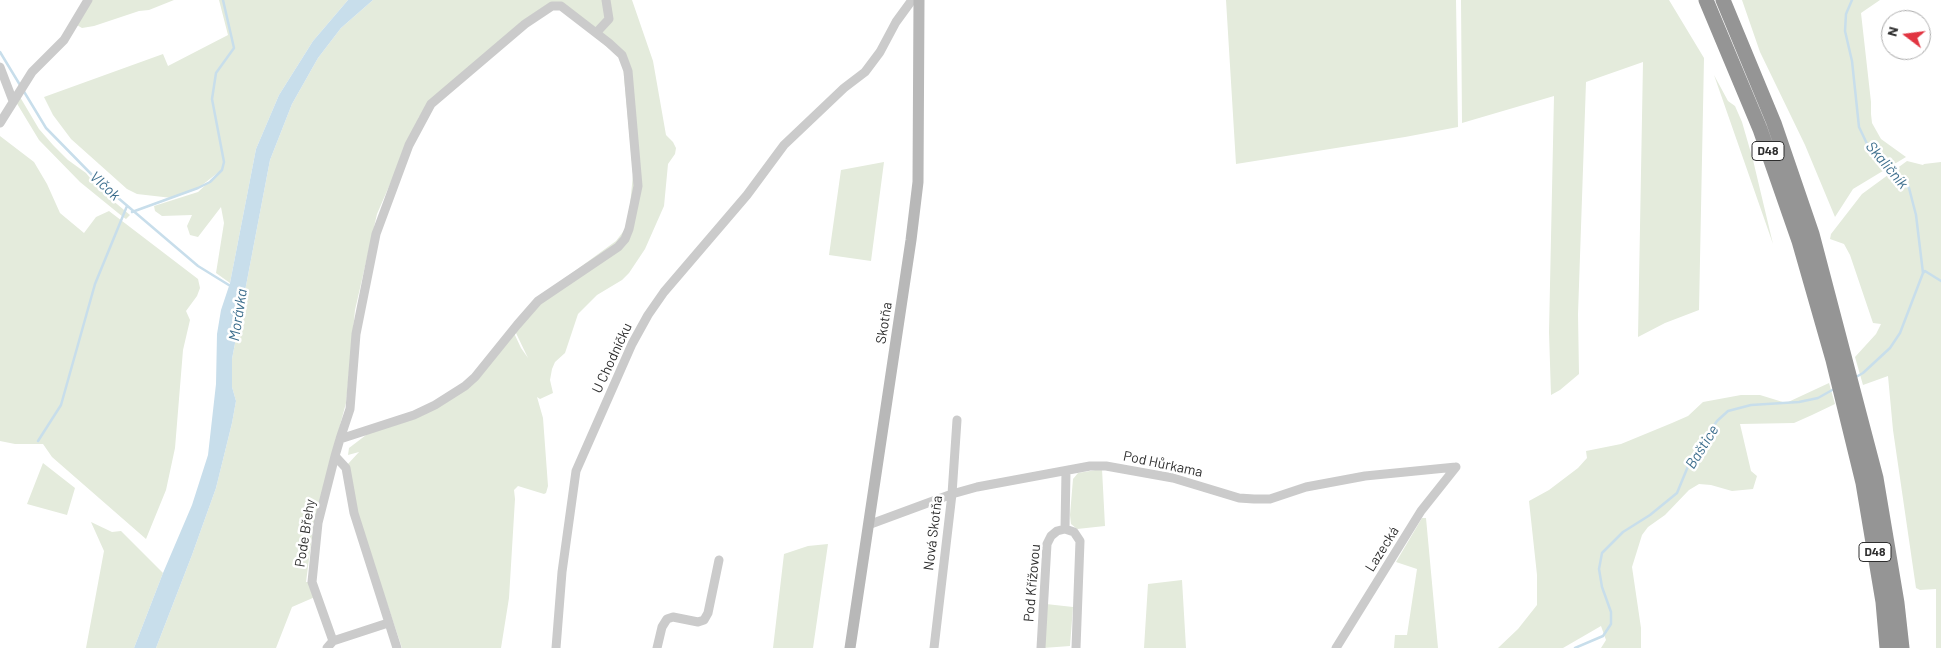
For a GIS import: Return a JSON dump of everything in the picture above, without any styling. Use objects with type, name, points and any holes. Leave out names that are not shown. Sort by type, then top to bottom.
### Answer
[{"type":"highway","name":"D48","points":[[1706,0],[1760,129],[1839,356]]},
{"type":"highway","name":"D48","points":[[1723,0],[1774,124],[1812,234],[1849,396],[1876,478],[1897,603],[1902,648]]},
{"type":"highway","name":"D48","points":[[1849,396],[1855,446],[1868,511],[1888,648]]},
{"type":"street","points":[[0,123],[13,100],[40,62],[64,40],[88,0]]},
{"type":"street","points":[[596,32],[609,19],[606,0]]},
{"type":"street","name":"U Chodníčku","points":[[556,648],[562,572],[576,471],[632,344],[648,315],[664,292],[748,195],[784,145],[844,88],[865,72],[880,52],[896,22],[912,0]]},
{"type":"street","name":"Skotňa","points":[[850,648],[918,182],[919,0]]},
{"type":"street","name":"Pode Břehy","points":[[340,439],[414,415],[435,405],[465,386],[475,377],[538,301],[618,247],[625,239],[630,229],[638,186],[629,79],[622,55],[596,32],[561,6],[552,6],[525,24],[431,104],[409,145],[376,234],[356,334],[350,409],[340,439],[335,456],[318,523],[312,582],[330,645],[388,623]]},
{"type":"street","points":[[0,68],[13,100]]},
{"type":"street","name":"Nová Skotňa","points":[[934,648],[952,494],[957,420]]},
{"type":"street","points":[[335,456],[346,468],[354,513],[397,648]]},
{"type":"street","name":"Pod Hůrkama","points":[[868,525],[952,494],[977,487],[1090,466],[1106,466],[1172,478],[1239,498],[1254,499],[1270,499],[1306,487],[1365,476],[1456,467]]},
{"type":"street","name":"Lazecká","points":[[1336,648],[1422,511],[1456,467]]},
{"type":"street","points":[[1066,471],[1065,529],[1074,532],[1080,541],[1076,648]]},
{"type":"street","name":"Pod Křížovou","points":[[1041,648],[1048,544],[1051,536],[1057,530],[1065,529]]},
{"type":"street","points":[[657,648],[662,627],[667,619],[674,618],[698,622],[704,620],[708,613],[719,560]]},
{"type":"green space","points":[[91,0],[174,0],[149,10],[139,11],[94,26],[82,28],[75,24]]},
{"type":"green space","points":[[219,0],[348,0],[313,41],[279,95],[256,149],[230,283],[216,273],[224,223],[221,207],[198,237],[190,235],[187,226],[192,215],[162,216],[155,211],[154,206],[198,192],[224,168],[197,189],[172,198],[137,194],[127,189],[71,139],[53,115],[44,97],[163,54],[168,66],[228,35]]},
{"type":"green space","points":[[373,0],[632,0],[653,61],[666,135],[676,148],[675,154],[668,164],[664,206],[645,249],[629,273],[622,280],[597,295],[578,314],[565,353],[555,362],[552,369],[550,380],[553,393],[540,399],[537,397],[543,418],[548,486],[544,494],[518,486],[514,490],[509,598],[501,648],[402,648],[359,520],[347,465],[359,452],[348,455],[349,448],[370,432],[413,418],[486,368],[514,333],[528,358],[515,331],[546,292],[616,241],[626,228],[629,216],[633,174],[623,66],[620,58],[554,2],[428,105],[419,117],[377,214],[355,310],[346,403],[314,522],[306,582],[310,582],[315,597],[292,607],[276,648],[156,648],[216,488],[232,423],[236,401],[232,387],[232,359],[270,160],[292,104],[318,58],[341,28]]},
{"type":"green space","points":[[1226,0],[1456,0],[1458,127],[1236,164]]},
{"type":"green space","points":[[1461,0],[1669,0],[1704,58],[1699,310],[1665,323],[1638,337],[1643,62],[1586,82],[1578,314],[1579,374],[1551,395],[1549,332],[1554,96],[1462,123]]},
{"type":"green space","points":[[1742,0],[1880,0],[1861,13],[1872,123],[1881,139],[1906,157],[1853,189],[1835,217],[1805,145],[1760,52]]},
{"type":"green space","points":[[1714,75],[1728,101],[1735,106],[1742,122],[1773,244]]},
{"type":"green space","points":[[20,97],[39,129],[68,160],[86,173],[99,189],[130,215],[126,219],[80,182],[39,140],[16,102]]},
{"type":"green space","points":[[0,136],[34,162],[47,184],[60,213],[84,233],[96,217],[109,211],[198,279],[200,288],[197,296],[186,311],[190,320],[183,350],[175,448],[166,490],[146,539],[52,457],[43,444],[15,444],[0,441]]},
{"type":"green space","points":[[1907,161],[1923,165],[1941,162],[1941,648],[1936,648],[1936,589],[1920,590],[1916,588],[1893,430],[1888,376],[1863,385],[1855,357],[1876,334],[1881,324],[1873,323],[1850,255],[1844,244],[1830,239],[1831,234],[1862,194]]},
{"type":"green space","points":[[884,162],[871,261],[829,255],[841,170]]},
{"type":"green space","points":[[1829,383],[1835,404],[1812,415],[1794,423],[1740,424],[1751,471],[1757,476],[1753,489],[1732,491],[1711,485],[1699,484],[1689,490],[1665,515],[1648,527],[1642,535],[1632,567],[1641,628],[1641,648],[1601,648],[1606,640],[1601,626],[1563,648],[1498,648],[1518,629],[1537,605],[1537,575],[1529,501],[1549,490],[1578,468],[1587,458],[1586,451],[1621,444],[1672,423],[1688,416],[1703,402],[1741,395],[1760,395],[1786,403]]},
{"type":"green space","points":[[43,463],[75,488],[67,515],[27,504]]},
{"type":"green space","points":[[1102,469],[1105,526],[1077,529],[1071,524],[1070,515],[1073,479],[1078,473]]},
{"type":"green space","points":[[1422,518],[1426,518],[1438,648],[1394,648],[1395,635],[1407,635],[1417,569],[1396,562]]},
{"type":"green space","points":[[91,522],[112,532],[121,531],[163,573],[134,648],[86,648],[104,551]]},
{"type":"green space","points":[[828,544],[813,648],[773,648],[784,554],[808,546]]},
{"type":"green space","points":[[1182,580],[1186,648],[1144,648],[1148,584]]},
{"type":"green space","points":[[1046,604],[1073,607],[1070,646],[1043,648]]},
{"type":"water","name":"Morávka","points":[[348,0],[373,0],[341,28],[318,58],[292,104],[270,160],[232,359],[232,387],[236,401],[216,488],[156,648],[134,648],[192,505],[208,455],[216,384],[217,334],[221,310],[230,283],[256,149],[279,95],[313,41]]},
{"type":"waterway","points":[[132,212],[198,188],[210,182],[222,170],[224,162],[212,99],[216,73],[234,48],[223,0]]},
{"type":"waterway","name":"Skaličník","points":[[1852,0],[1846,14],[1845,31],[1852,61],[1859,127],[1869,148],[1892,166],[1909,188],[1916,215],[1923,273]]},
{"type":"waterway","name":"Vlčok","points":[[0,52],[20,85]]},
{"type":"waterway","name":"Vlčok","points":[[23,90],[46,128],[97,180],[198,266],[232,287]]},
{"type":"waterway","points":[[38,441],[61,405],[95,284],[127,206]]},
{"type":"waterway","name":"Baštice","points":[[1856,377],[1890,348],[1900,333],[1923,273],[1925,271],[1941,281]]},
{"type":"waterway","name":"Baštice","points":[[1575,648],[1603,636],[1611,624],[1611,612],[1602,587],[1599,569],[1602,553],[1623,532],[1650,515],[1677,493],[1691,459],[1717,421],[1728,411],[1751,405],[1799,402],[1818,398],[1834,389]]}]
